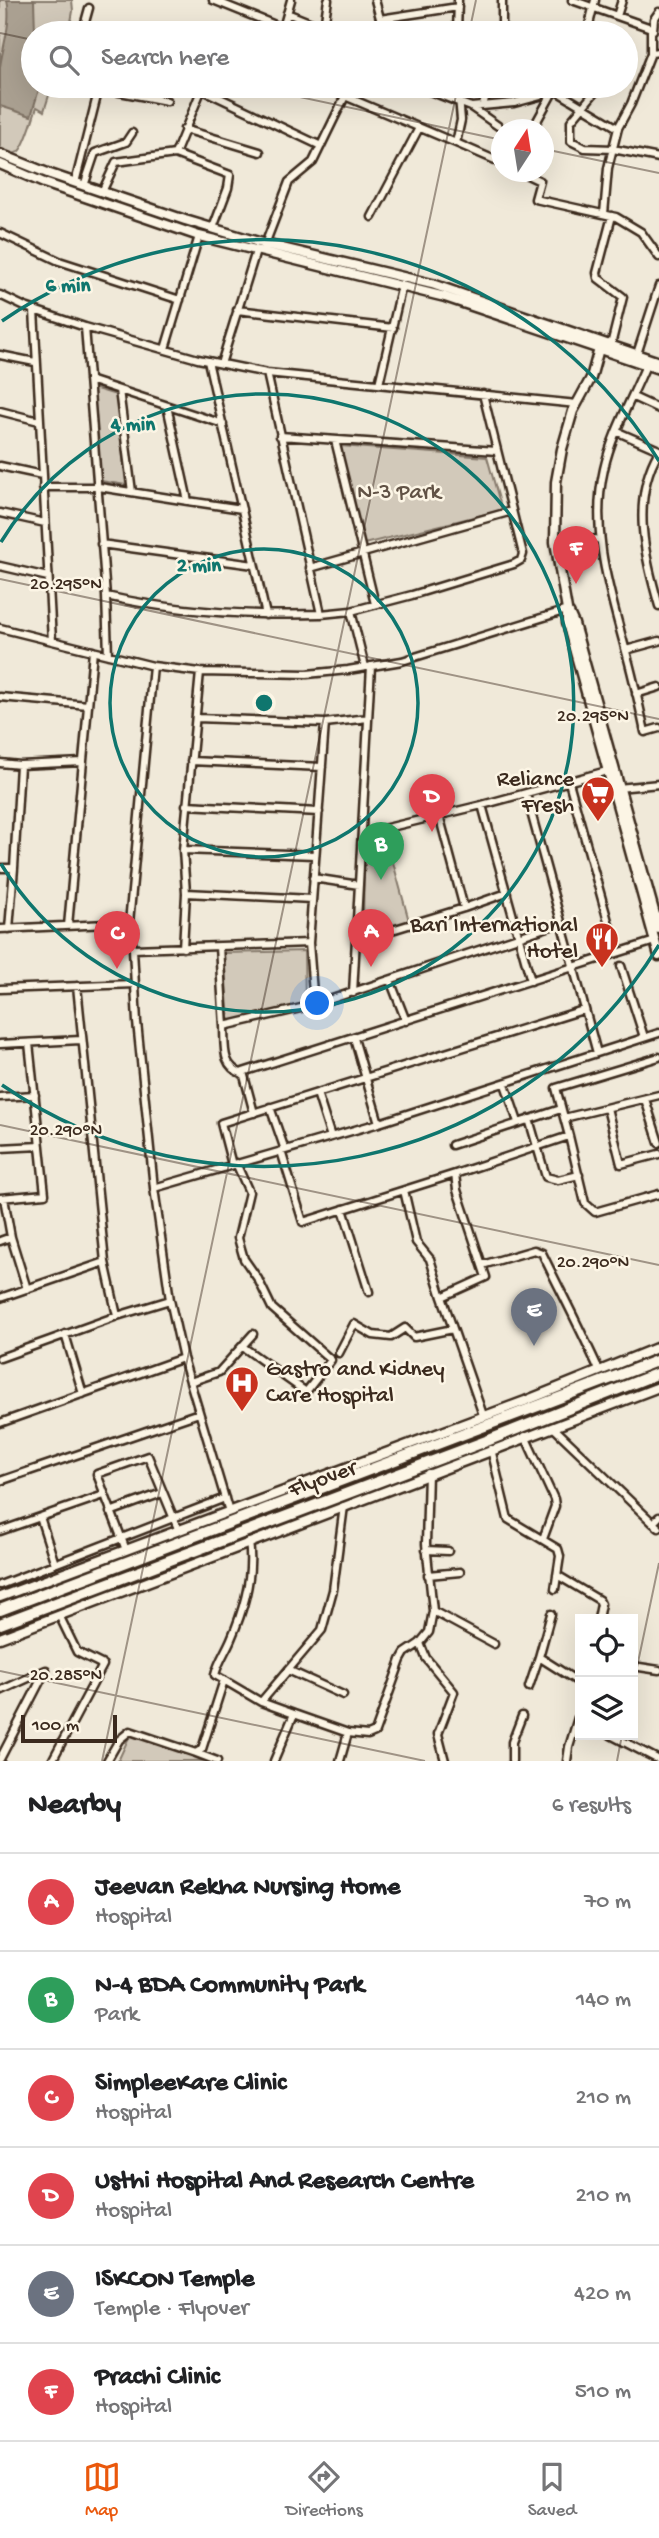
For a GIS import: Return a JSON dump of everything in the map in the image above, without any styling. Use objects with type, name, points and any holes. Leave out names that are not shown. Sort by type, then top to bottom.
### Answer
[{"type":"highway","name":"Flyover","points":[[0,1610],[659,1360]]},
{"type":"highway","name":"Flyover","points":[[0,1624],[659,1373]]},
{"type":"street","points":[[213,0],[222,1],[267,21]]},
{"type":"street","points":[[285,21],[291,0]]},
{"type":"street","points":[[325,21],[328,0]]},
{"type":"street","points":[[375,0],[380,19],[458,3],[457,21]]},
{"type":"street","points":[[502,0],[502,21]]},
{"type":"street","points":[[572,0],[594,4],[630,21]]},
{"type":"street","points":[[617,16],[622,0]]},
{"type":"street","points":[[85,21],[89,8]]},
{"type":"street","points":[[638,89],[655,53],[654,19],[659,12]]},
{"type":"street","points":[[288,13],[304,21]]},
{"type":"street","points":[[638,24],[653,30]]},
{"type":"street","points":[[79,184],[98,98]]},
{"type":"street","points":[[153,98],[167,101]]},
{"type":"street","points":[[175,154],[197,98]]},
{"type":"street","points":[[224,98],[321,146]]},
{"type":"street","points":[[220,364],[237,310],[289,183],[313,162],[344,98]]},
{"type":"street","points":[[350,98],[491,158]]},
{"type":"street","points":[[445,98],[471,107],[491,121]]},
{"type":"street","points":[[456,143],[461,120],[459,98]]},
{"type":"street","points":[[483,105],[485,98]]},
{"type":"street","points":[[471,107],[514,103],[533,98]]},
{"type":"street","points":[[537,119],[547,98]]},
{"type":"street","points":[[567,98],[618,128]]},
{"type":"street","points":[[589,98],[571,121],[571,141],[585,148],[613,149],[659,158]]},
{"type":"street","points":[[604,214],[605,184],[618,128],[634,98]]},
{"type":"street","points":[[372,217],[419,128]]},
{"type":"street","points":[[184,130],[260,152]]},
{"type":"street","points":[[79,184],[95,153],[126,142],[132,133]]},
{"type":"street","points":[[0,154],[79,184],[213,228],[261,249],[402,285],[636,358],[659,362]]},
{"type":"street","points":[[103,192],[116,162],[175,154],[230,175],[213,228]]},
{"type":"street","points":[[0,164],[44,183],[199,236],[432,284],[605,348]]},
{"type":"street","points":[[540,182],[535,200],[612,216],[641,232],[658,254]]},
{"type":"street","points":[[612,216],[597,273],[598,278],[623,297],[605,348],[577,404],[562,449],[556,482],[555,542],[567,623],[607,771],[616,788],[657,915],[659,929]]},
{"type":"street","points":[[0,233],[59,261],[180,300]]},
{"type":"street","points":[[165,349],[199,236]]},
{"type":"street","points":[[379,384],[402,285]]},
{"type":"street","points":[[636,358],[659,286]]},
{"type":"street","points":[[0,297],[85,327],[208,361],[267,373],[577,404]]},
{"type":"street","points":[[34,310],[52,641]]},
{"type":"street","points":[[237,310],[393,328]]},
{"type":"street","points":[[85,327],[99,487],[108,654]]},
{"type":"street","points":[[0,355],[36,362]]},
{"type":"street","points":[[636,358],[659,369]]},
{"type":"street","points":[[208,361],[266,615]]},
{"type":"street","points":[[646,365],[609,449],[600,491],[599,539],[608,587],[645,732],[659,728]]},
{"type":"street","points":[[267,373],[321,614]]},
{"type":"street","points":[[89,380],[222,424]]},
{"type":"street","points":[[119,390],[132,492]]},
{"type":"street","points":[[106,596],[182,609],[266,615],[321,614],[351,611],[458,582],[522,560],[523,554],[483,394]]},
{"type":"street","points":[[633,397],[659,409]]},
{"type":"street","points":[[167,406],[188,501]]},
{"type":"street","points":[[0,411],[39,421]]},
{"type":"street","points":[[618,432],[659,451],[647,478],[643,511],[645,547],[656,584],[659,606]]},
{"type":"street","points":[[280,436],[497,451]]},
{"type":"street","points":[[335,440],[375,604]]},
{"type":"street","points":[[0,466],[42,475]]},
{"type":"street","points":[[43,487],[99,487],[242,509]]},
{"type":"street","points":[[310,568],[512,511]]},
{"type":"street","points":[[0,513],[45,523]]},
{"type":"street","points":[[555,542],[599,539]]},
{"type":"street","points":[[101,544],[254,565]]},
{"type":"street","points":[[0,566],[48,577]]},
{"type":"street","points":[[0,628],[153,666],[200,672],[307,674],[402,661],[567,610]]},
{"type":"street","points":[[567,610],[574,624],[659,956]]},
{"type":"street","points":[[351,611],[368,667],[368,718],[353,993]]},
{"type":"street","points":[[626,650],[659,641]]},
{"type":"street","points":[[68,926],[93,651]]},
{"type":"street","points":[[153,666],[129,923],[153,1188],[170,1300],[183,1357],[229,1512]]},
{"type":"street","points":[[183,948],[186,893],[183,850],[200,672]]},
{"type":"street","points":[[636,694],[659,687]]},
{"type":"street","points":[[0,697],[88,705]]},
{"type":"street","points":[[197,718],[325,723],[368,718]]},
{"type":"street","points":[[314,1006],[309,943],[325,723]]},
{"type":"street","points":[[191,761],[322,767]]},
{"type":"street","points":[[0,764],[83,762]]},
{"type":"street","points":[[9,929],[20,765]]},
{"type":"street","points":[[362,834],[482,806],[607,771]]},
{"type":"street","points":[[569,782],[617,953]]},
{"type":"street","points":[[616,788],[659,783]]},
{"type":"street","points":[[526,794],[583,1010],[597,1053]]},
{"type":"street","points":[[186,805],[318,812]]},
{"type":"street","points":[[482,806],[531,981]]},
{"type":"street","points":[[439,815],[464,908]]},
{"type":"street","points":[[183,850],[315,855]]},
{"type":"street","points":[[0,868],[14,868]]},
{"type":"street","points":[[313,878],[359,885]]},
{"type":"street","points":[[186,893],[312,899]]},
{"type":"street","points":[[356,941],[507,893]]},
{"type":"street","points":[[0,929],[129,923]]},
{"type":"street","points":[[224,1026],[314,1006],[560,923]]},
{"type":"street","points":[[243,1074],[654,941]]},
{"type":"street","points":[[133,949],[309,943]]},
{"type":"street","points":[[219,947],[225,1060],[234,1071],[243,1074]]},
{"type":"street","points":[[621,966],[644,1038]]},
{"type":"street","points":[[390,980],[406,1021]]},
{"type":"street","points":[[0,989],[135,984]]},
{"type":"street","points":[[76,986],[106,1262],[117,1316]]},
{"type":"street","points":[[243,1347],[306,1392],[331,1360],[272,1308],[258,1279],[244,1259],[238,1238],[249,1192],[234,1164],[221,1123],[583,1010]]},
{"type":"street","points":[[153,1188],[379,1123],[659,1033]]},
{"type":"street","points":[[354,1038],[379,1123]]},
{"type":"street","points":[[0,1044],[81,1040]]},
{"type":"street","points":[[27,1289],[2,1198],[45,1194],[29,1043]]},
{"type":"street","points":[[659,1057],[556,1088],[585,1203],[595,1212],[659,1194]]},
{"type":"street","points":[[243,1074],[254,1112]]},
{"type":"street","points":[[505,1084],[518,1122]]},
{"type":"street","points":[[317,1093],[331,1137]]},
{"type":"street","points":[[0,1097],[34,1095]]},
{"type":"street","points":[[564,1118],[659,1095]]},
{"type":"street","points":[[645,1099],[659,1143]]},
{"type":"street","points":[[270,1107],[303,1222],[569,1136]]},
{"type":"street","points":[[607,1108],[621,1164],[659,1154]]},
{"type":"street","points":[[452,1145],[561,1109]]},
{"type":"street","points":[[529,1119],[544,1174],[549,1179],[558,1180],[579,1175]]},
{"type":"street","points":[[0,1148],[40,1146]]},
{"type":"street","points":[[442,1297],[486,1277],[454,1174]]},
{"type":"street","points":[[404,1190],[416,1242],[429,1256],[483,1415]]},
{"type":"street","points":[[343,1209],[369,1292]]},
{"type":"street","points":[[0,1241],[11,1237]]},
{"type":"street","points":[[482,1265],[534,1250],[541,1253],[564,1293],[599,1370]]},
{"type":"street","points":[[0,1298],[106,1262]]},
{"type":"street","points":[[0,1358],[170,1300]]},
{"type":"street","points":[[340,1353],[354,1324],[373,1335],[391,1337],[405,1328],[414,1337],[453,1329]]},
{"type":"street","points":[[65,1334],[83,1394]]},
{"type":"street","points":[[190,1382],[219,1372],[253,1334]]},
{"type":"street","points":[[0,1597],[659,1347]]},
{"type":"street","points":[[0,1423],[183,1357]]},
{"type":"street","points":[[0,1638],[659,1387]]},
{"type":"street","points":[[0,1481],[199,1413]]},
{"type":"street","points":[[554,1428],[618,1492],[656,1525],[659,1517]]},
{"type":"street","points":[[526,1436],[554,1499],[553,1511],[543,1539]]},
{"type":"street","points":[[491,1449],[508,1519],[558,1549],[560,1556],[555,1589]]},
{"type":"street","points":[[126,1550],[97,1474],[148,1456],[179,1531]]},
{"type":"street","points":[[249,1542],[250,1571],[245,1598],[215,1675],[261,1702],[348,1733],[368,1735],[375,1732],[405,1653],[420,1643],[429,1632],[433,1611],[426,1550],[428,1473]]},
{"type":"street","points":[[110,1512],[162,1493]]},
{"type":"street","points":[[0,1531],[104,1495]]},
{"type":"street","points":[[0,1585],[225,1498]]},
{"type":"street","points":[[261,1702],[322,1630],[333,1590],[344,1506]]},
{"type":"street","points":[[40,1517],[55,1564]]},
{"type":"street","points":[[426,1550],[449,1551]]},
{"type":"street","points":[[428,1575],[460,1572]]},
{"type":"street","points":[[557,1575],[599,1600],[599,1614]]},
{"type":"street","points":[[433,1611],[494,1644]]},
{"type":"street","points":[[529,1687],[551,1614]]},
{"type":"street","points":[[52,1761],[103,1665],[77,1652],[59,1615]]},
{"type":"street","points":[[420,1643],[426,1658],[454,1692],[438,1734],[445,1761]]},
{"type":"street","points":[[539,1657],[575,1680]]},
{"type":"street","points":[[638,1667],[659,1670]]},
{"type":"street","points":[[0,1691],[46,1670],[0,1759]]},
{"type":"street","points":[[288,1670],[343,1695]]},
{"type":"street","points":[[196,1753],[202,1749],[224,1680]]},
{"type":"street","points":[[274,1761],[294,1714]]},
{"type":"street","points":[[512,1761],[512,1742],[522,1716]]},
{"type":"street","points":[[107,1761],[119,1740],[130,1731],[217,1761]]},
{"type":"street","points":[[567,1761],[575,1731]]},
{"type":"street","points":[[340,1761],[348,1733]]},
{"type":"street","points":[[621,1740],[659,1760]]},
{"type":"green space","points":[[0,0],[72,0],[71,21],[21,21],[21,98],[48,98],[44,111],[37,107],[21,149],[11,154],[0,153]]},
{"type":"green space","points":[[93,388],[116,395],[126,485],[101,481]]},
{"type":"green space","name":"N-3 Park","points":[[340,446],[487,457],[502,510],[364,544]]},
{"type":"green space","points":[[385,833],[409,921],[363,936],[364,839],[369,835]]},
{"type":"green space","points":[[304,951],[305,1005],[229,1022],[224,953]]},
{"type":"green space","points":[[130,1735],[209,1761],[118,1761]]},
{"type":"shaded area","points":[[7,0],[34,0],[35,21],[21,21],[21,98],[36,98],[31,116],[0,106],[0,67],[8,25]]},
{"type":"place","name":"Prachi Clinic","points":[[576,584]]},
{"type":"place","name":"Reliance Fresh","points":[[598,823]]},
{"type":"place","name":"Usthi Hospital And Research Centre","points":[[432,832]]},
{"type":"place","name":"N-4 BDA Community Park","points":[[381,880]]},
{"type":"place","name":"Jeevan Rekha Nursing Home","points":[[371,967]]},
{"type":"place","name":"SimpleeKare Clinic","points":[[117,969]]},
{"type":"place","name":"Bari International Hotel","points":[[602,969]]},
{"type":"place","name":"ISKCON Temple","points":[[534,1346]]},
{"type":"place","name":"Gastro and Kidney Care Hospital","points":[[242,1413]]}]
